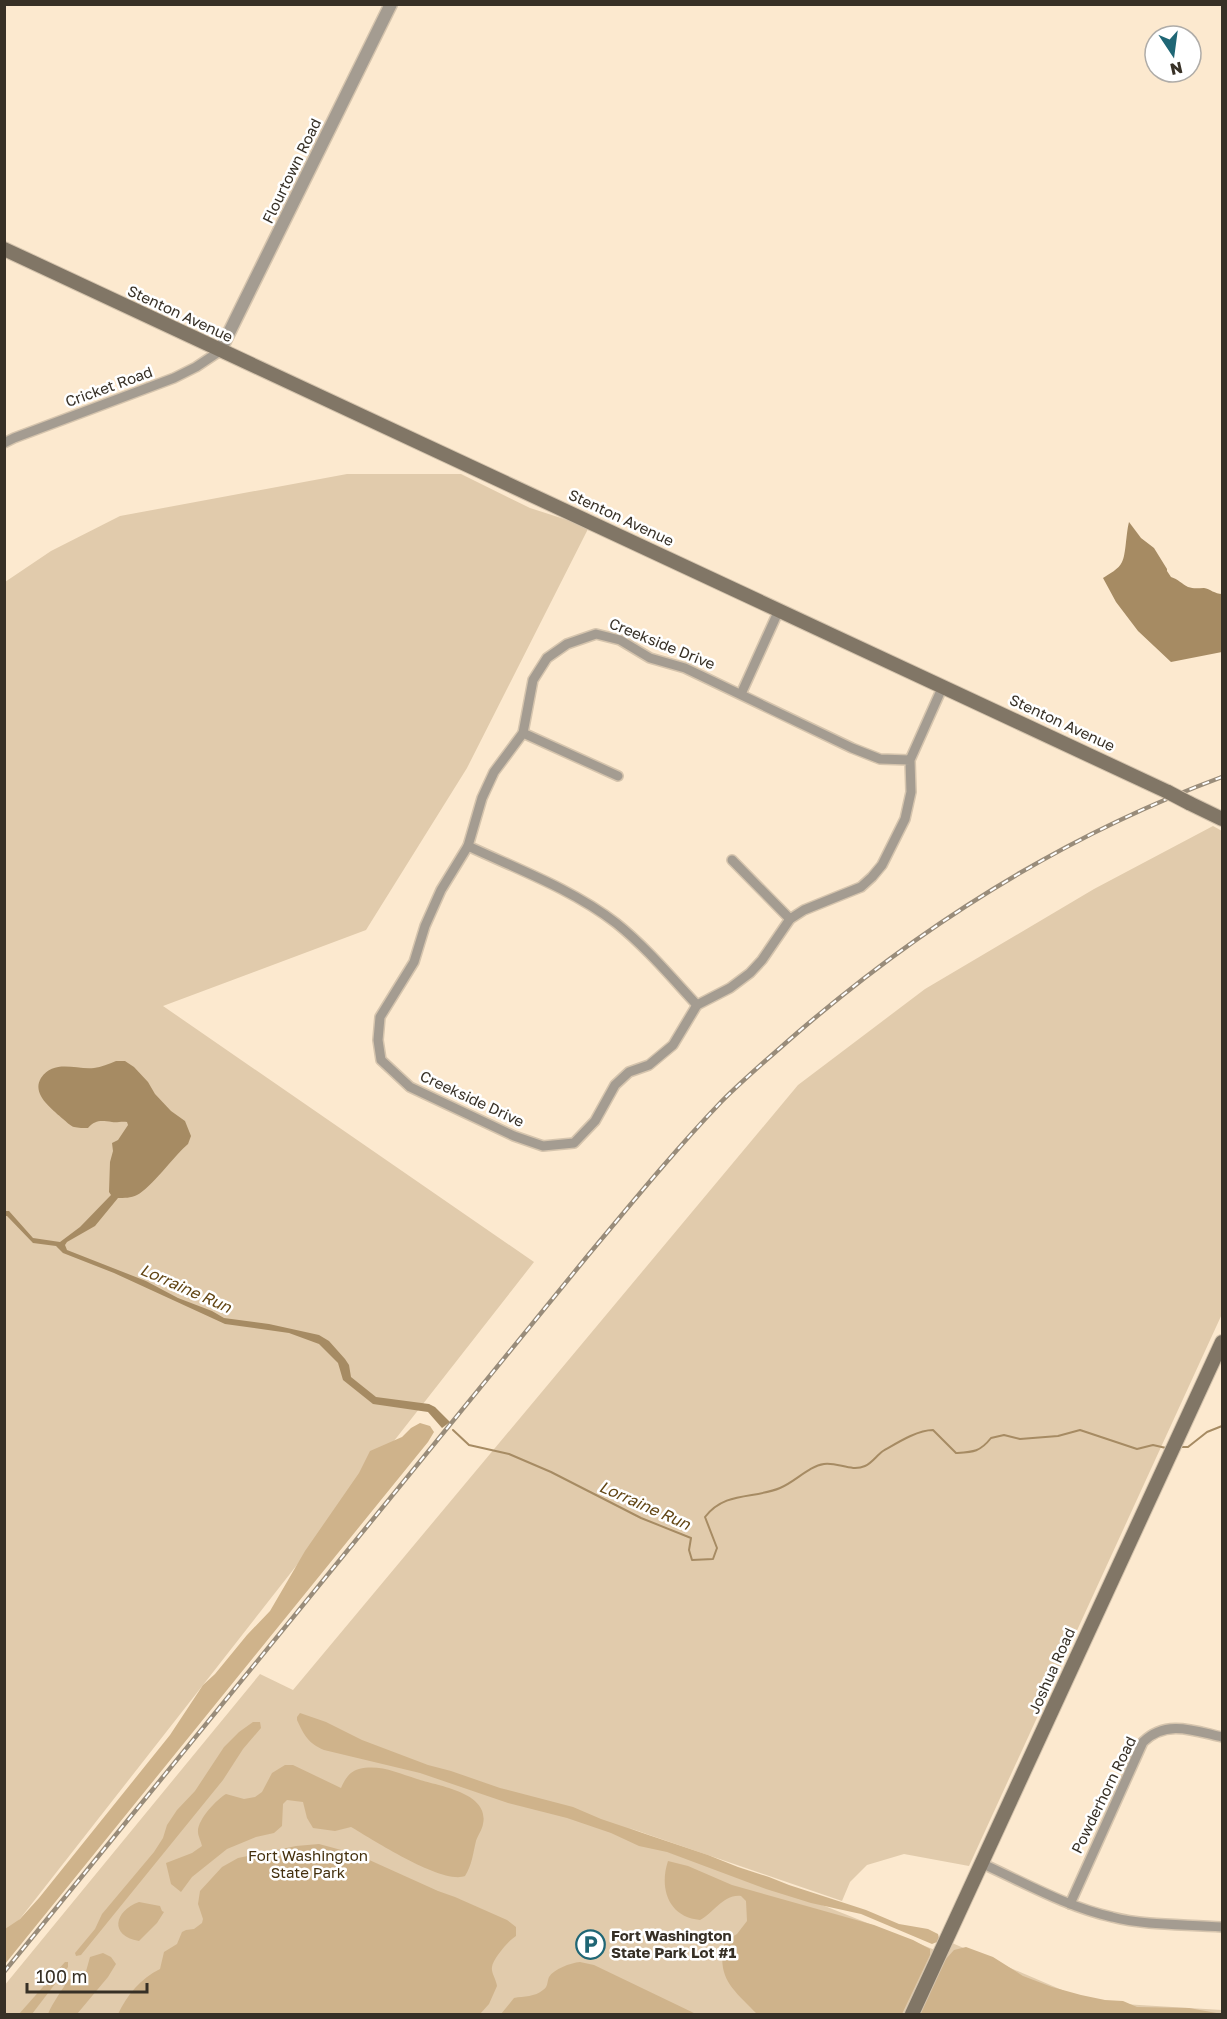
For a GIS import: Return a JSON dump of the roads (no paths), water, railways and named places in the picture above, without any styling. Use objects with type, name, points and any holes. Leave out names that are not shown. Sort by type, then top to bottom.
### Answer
[{"type":"main road","name":"Stenton Avenue","points":[[4,249],[943,686],[1222,819]]},
{"type":"main road","name":"Joshua Road","points":[[912,2014],[1222,1342]]},
{"type":"street","name":"Flourtown Road","points":[[220,351],[391,4]]},
{"type":"street","name":"Cricket Road","points":[[4,443],[174,378],[220,351]]},
{"type":"street","points":[[741,694],[779,610]]},
{"type":"street","name":"Creekside Drive","points":[[697,1005],[673,1045],[649,1065],[629,1072],[615,1085],[596,1121],[574,1143],[543,1146],[524,1139],[410,1087],[381,1060],[378,1040],[380,1017],[414,962],[425,926],[441,890],[468,846],[482,798],[494,772],[523,733],[533,680],[547,658],[567,644],[596,634],[620,640],[650,658],[685,668],[852,748],[880,759],[910,760]]},
{"type":"street","points":[[468,846],[576,898],[615,923],[659,963],[697,1005],[730,988],[750,973],[762,960],[790,919],[804,910],[861,887],[882,865],[904,819],[911,792],[910,760],[943,686]]},
{"type":"street","points":[[523,733],[618,776]]},
{"type":"street","points":[[732,860],[790,919]]},
{"type":"street","name":"Powderhorn Road","points":[[1070,1904],[1143,1742],[1157,1731],[1172,1728],[1222,1737]]},
{"type":"street","points":[[983,1864],[1070,1904],[1124,1920],[1222,1927]]},
{"type":"waterway","name":"Lorraine Run","points":[[1178,1447],[1188,1447],[1207,1432],[1222,1426]]},
{"type":"waterway","name":"Lorraine Run","points":[[453,1430],[469,1445],[509,1454],[551,1472],[641,1518],[691,1538],[689,1550],[692,1560],[713,1559],[717,1548],[705,1517],[722,1503],[780,1488],[818,1465],[860,1468],[894,1444],[927,1431],[933,1430],[956,1453],[976,1450],[991,1438],[1004,1435],[1020,1439],[1058,1436],[1080,1430],[1137,1449],[1153,1445],[1166,1448]]},
{"type":"railway","points":[[4,1972],[585,1259],[669,1159],[722,1101],[844,994],[945,920],[998,886],[1107,826],[1222,777]]},
{"type":"place","name":"Fort Washington State Park Lot #1","points":[[590,1945]]},
{"type":"park label","name":"Fort Washington State Park","points":[[308,1864]]}]
